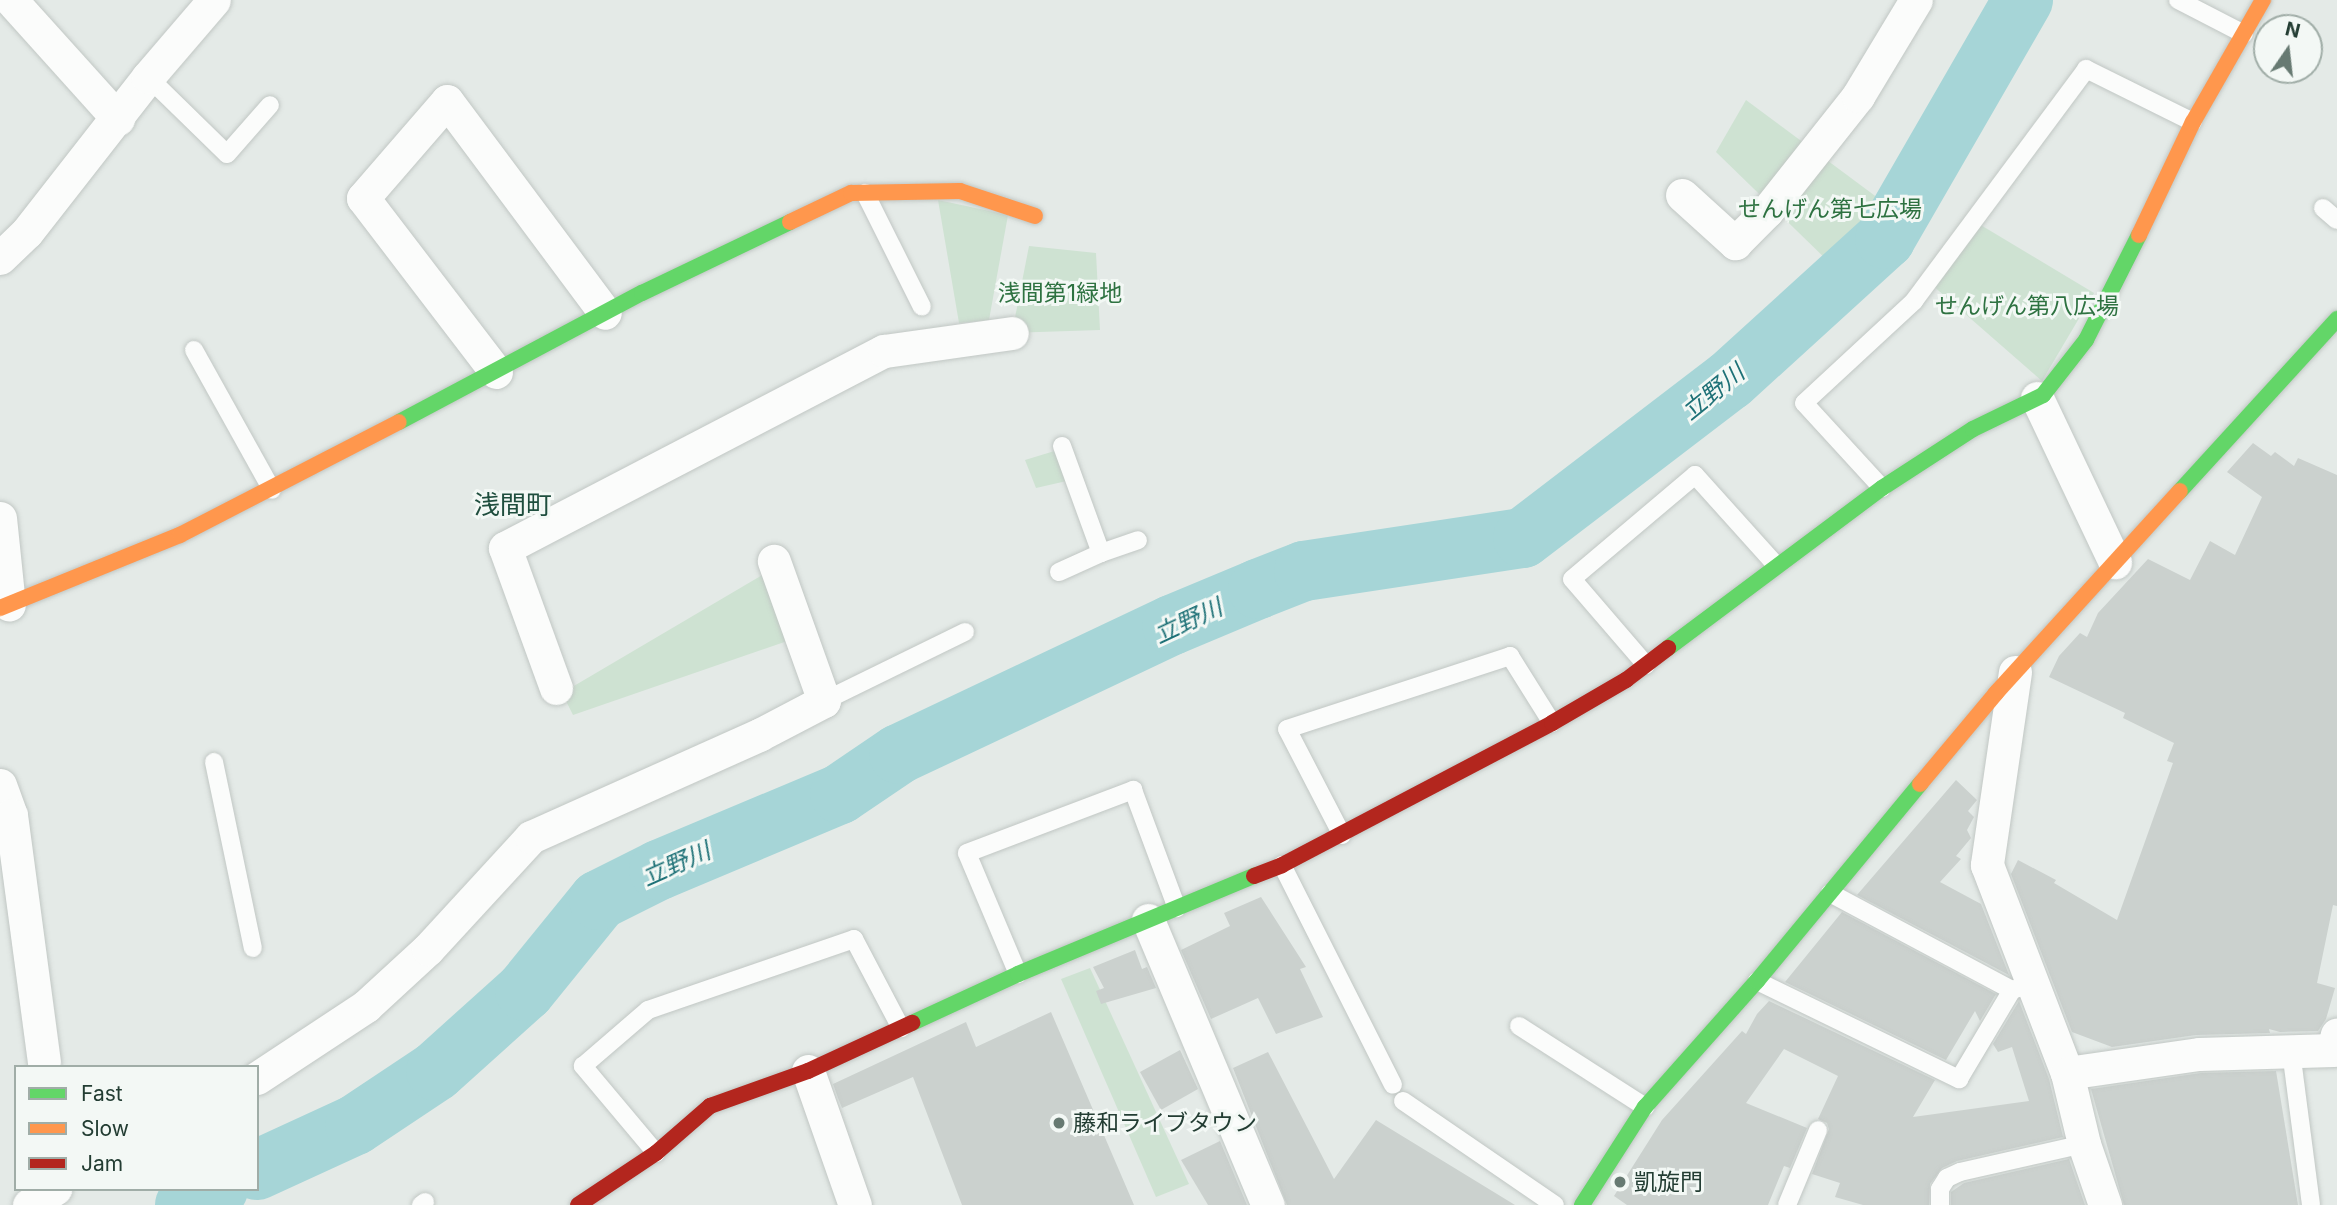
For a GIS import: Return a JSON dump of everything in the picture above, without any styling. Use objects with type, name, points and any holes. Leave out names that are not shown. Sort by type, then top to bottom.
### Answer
[{"type":"street","points":[[11,0],[118,119]]},
{"type":"street","points":[[0,258],[27,232],[118,119],[148,77],[214,0]]},
{"type":"street","points":[[1682,195],[1735,243],[1767,211],[1858,96],[1916,0]]},
{"type":"street","points":[[578,1205],[656,1153],[710,1106],[808,1071],[1018,974],[1282,865],[1552,723],[1626,680],[1882,488],[1973,429],[2043,395],[2073,358],[2105,306],[2193,122],[2263,0]]},
{"type":"street","points":[[496,372],[363,198],[447,101],[605,313]]},
{"type":"street","points":[[0,518],[4,606],[180,535],[272,490],[605,313],[851,193],[960,191],[1035,216]]},
{"type":"street","points":[[556,688],[505,548],[884,351],[1012,333]]},
{"type":"street","points":[[1582,1205],[1645,1107],[1758,981],[2015,672],[2115,562],[2330,338]]},
{"type":"street","points":[[2037,398],[2115,562]]},
{"type":"street","points":[[259,1078],[366,1006],[428,950],[531,837],[759,735],[824,701],[774,561]]},
{"type":"street","points":[[2015,672],[1987,865],[2022,987],[2067,1073],[2084,1144],[2105,1205]]},
{"type":"street","points":[[0,785],[11,815],[11,893],[44,1062]]},
{"type":"street","points":[[1162,914],[1268,1205]]},
{"type":"street","points":[[2067,1073],[2199,1054],[2333,1050],[2337,1034]]},
{"type":"street","points":[[808,1071],[855,1205]]},
{"type":"street","points":[[29,1205],[52,1191]]},
{"type":"lane","points":[[2178,0],[2244,34]]},
{"type":"lane","points":[[1882,488],[1804,403],[1914,301],[2086,69],[2193,122]]},
{"type":"lane","points":[[148,77],[227,155],[270,105]]},
{"type":"lane","points":[[865,193],[922,307]]},
{"type":"lane","points":[[2323,208],[2337,220]]},
{"type":"lane","points":[[194,350],[272,490]]},
{"type":"lane","points":[[1062,446],[1101,553]]},
{"type":"lane","points":[[1646,665],[1572,579],[1695,475],[1776,565]]},
{"type":"lane","points":[[1059,572],[1138,540]]},
{"type":"lane","points":[[824,701],[965,632]]},
{"type":"lane","points":[[1342,835],[1287,729],[1510,656],[1552,723]]},
{"type":"lane","points":[[214,762],[253,948]]},
{"type":"lane","points":[[1018,974],[967,853],[1133,790],[1162,914]]},
{"type":"lane","points":[[1282,865],[1393,1085]]},
{"type":"lane","points":[[1758,981],[1959,1079],[2022,987],[1830,893]]},
{"type":"lane","points":[[656,1153],[583,1066],[648,1010],[854,939],[901,1028]]},
{"type":"lane","points":[[1519,1026],[1645,1107]]},
{"type":"lane","points":[[2291,1051],[2311,1205]]},
{"type":"lane","points":[[1403,1101],[1555,1205]]},
{"type":"lane","points":[[1787,1205],[1818,1130]]},
{"type":"lane","points":[[1940,1205],[1940,1189],[1947,1178],[1960,1172],[2084,1144]]},
{"type":"green space","name":"せんげん第七広場","points":[[1746,100],[1886,204],[1833,266],[1716,152]]},
{"type":"green space","points":[[938,200],[1008,215],[989,320],[959,323]]},
{"type":"green space","name":"せんげん第八広場","points":[[1979,224],[2094,293],[2042,381],[1931,284]]},
{"type":"green space","name":"浅間第1緑地","points":[[1029,246],[1096,253],[1100,330],[1012,333]]},
{"type":"green space","points":[[1061,449],[1071,480],[1036,488],[1025,460]]},
{"type":"green space","points":[[771,570],[796,638],[573,715],[562,693]]},
{"type":"green space","points":[[1090,968],[1189,1184],[1156,1197],[1061,979]]},
{"type":"building","points":[[2253,443],[2271,456],[2275,452],[2294,466],[2298,458],[2337,475],[2337,906],[2333,905],[2317,983],[2335,988],[2326,1019],[2318,1031],[2280,1032],[2269,1029],[2270,1033],[2196,1035],[2112,1047],[2072,1032],[2011,874],[2018,860],[2056,880],[2054,883],[2117,920],[2173,763],[2167,761],[2174,743],[2123,718],[2125,713],[2049,677],[2059,656],[2080,633],[2087,637],[2098,613],[2148,559],[2190,580],[2210,541],[2235,555],[2262,497],[2227,472]]},
{"type":"building","points":[[1956,780],[1977,800],[1968,811],[1974,817],[1967,830],[1971,838],[1956,856],[1961,859],[1940,882],[1981,904],[2009,975],[1857,895]]},
{"type":"building","points":[[1261,897],[1306,967],[1300,969],[1323,1017],[1276,1034],[1258,998],[1211,1019],[1181,950],[1230,926],[1224,913]]},
{"type":"building","points":[[1842,912],[1996,994],[1980,1021],[1975,1011],[1946,1060],[1785,982]]},
{"type":"building","points":[[1135,950],[1142,969],[1147,967],[1156,988],[1101,1004],[1096,991],[1104,988],[1093,967]]},
{"type":"building","points":[[1769,1001],[1935,1080],[1913,1117],[2029,1101],[2012,1047],[1998,1052],[1993,1044],[2019,1001],[2049,1079],[2063,1137],[1957,1161],[1942,1168],[1930,1184],[1929,1205],[1863,1205],[1835,1197],[1840,1183],[1812,1174],[1829,1129],[1827,1123],[1818,1119],[1838,1076],[1784,1049],[1746,1103],[1807,1128],[1790,1168],[1784,1166],[1768,1205],[1627,1205],[1614,1196],[1662,1120],[1742,1031],[1746,1034],[1757,1014]]},
{"type":"building","points":[[1051,1012],[1134,1205],[962,1205],[913,1077],[842,1108],[833,1084],[966,1022],[976,1047]]},
{"type":"building","points":[[1180,1050],[1198,1089],[1161,1110],[1140,1072]]},
{"type":"building","points":[[1268,1052],[1334,1179],[1376,1120],[1515,1205],[1287,1205],[1233,1068]]},
{"type":"building","points":[[2276,1071],[2298,1205],[2124,1205],[2091,1089],[2201,1073]]},
{"type":"building","points":[[1220,1141],[1247,1205],[1208,1205],[1181,1160]]},
{"type":"building","points":[[2069,1159],[2085,1205],[1951,1205],[1951,1192],[1964,1183]]},
{"type":"waterway","name":"立野川","points":[[259,1169],[355,1125],[436,1071],[525,991],[599,900],[659,870],[840,794],[899,754],[1172,625],[1304,571],[1523,538],[1730,380],[1885,239],[2023,0]]},
{"type":"waterway","name":"立野川","points":[[185,1205],[214,1191]]},
{"type":"traffic: fast","points":[[399,422],[642,293],[790,222]]},
{"type":"traffic: fast","points":[[1668,648],[1882,488],[1973,429],[2043,395],[2086,340],[2139,235]]},
{"type":"traffic: fast","points":[[2180,491],[2337,319]]},
{"type":"traffic: fast","points":[[1582,1205],[1645,1107],[1757,981],[1920,784]]},
{"type":"traffic: fast","points":[[912,1023],[1018,974],[1254,876]]},
{"type":"traffic: slow","points":[[2139,235],[2193,122],[2263,0]]},
{"type":"traffic: slow","points":[[790,222],[851,193],[960,191],[1035,216]]},
{"type":"traffic: slow","points":[[0,608],[180,535],[399,422]]},
{"type":"traffic: slow","points":[[1920,784],[1996,693],[2180,491]]},
{"type":"traffic: jam","points":[[1254,876],[1282,865],[1552,723],[1626,680],[1668,648]]},
{"type":"traffic: jam","points":[[578,1205],[656,1153],[710,1106],[808,1071],[912,1023]]},
{"type":"place","name":"藤和ライブタウン","points":[[1059,1123]]},
{"type":"place","name":"凱旋門","points":[[1620,1182]]},
{"type":"district","name":"浅間町","points":[[513,505]]}]
